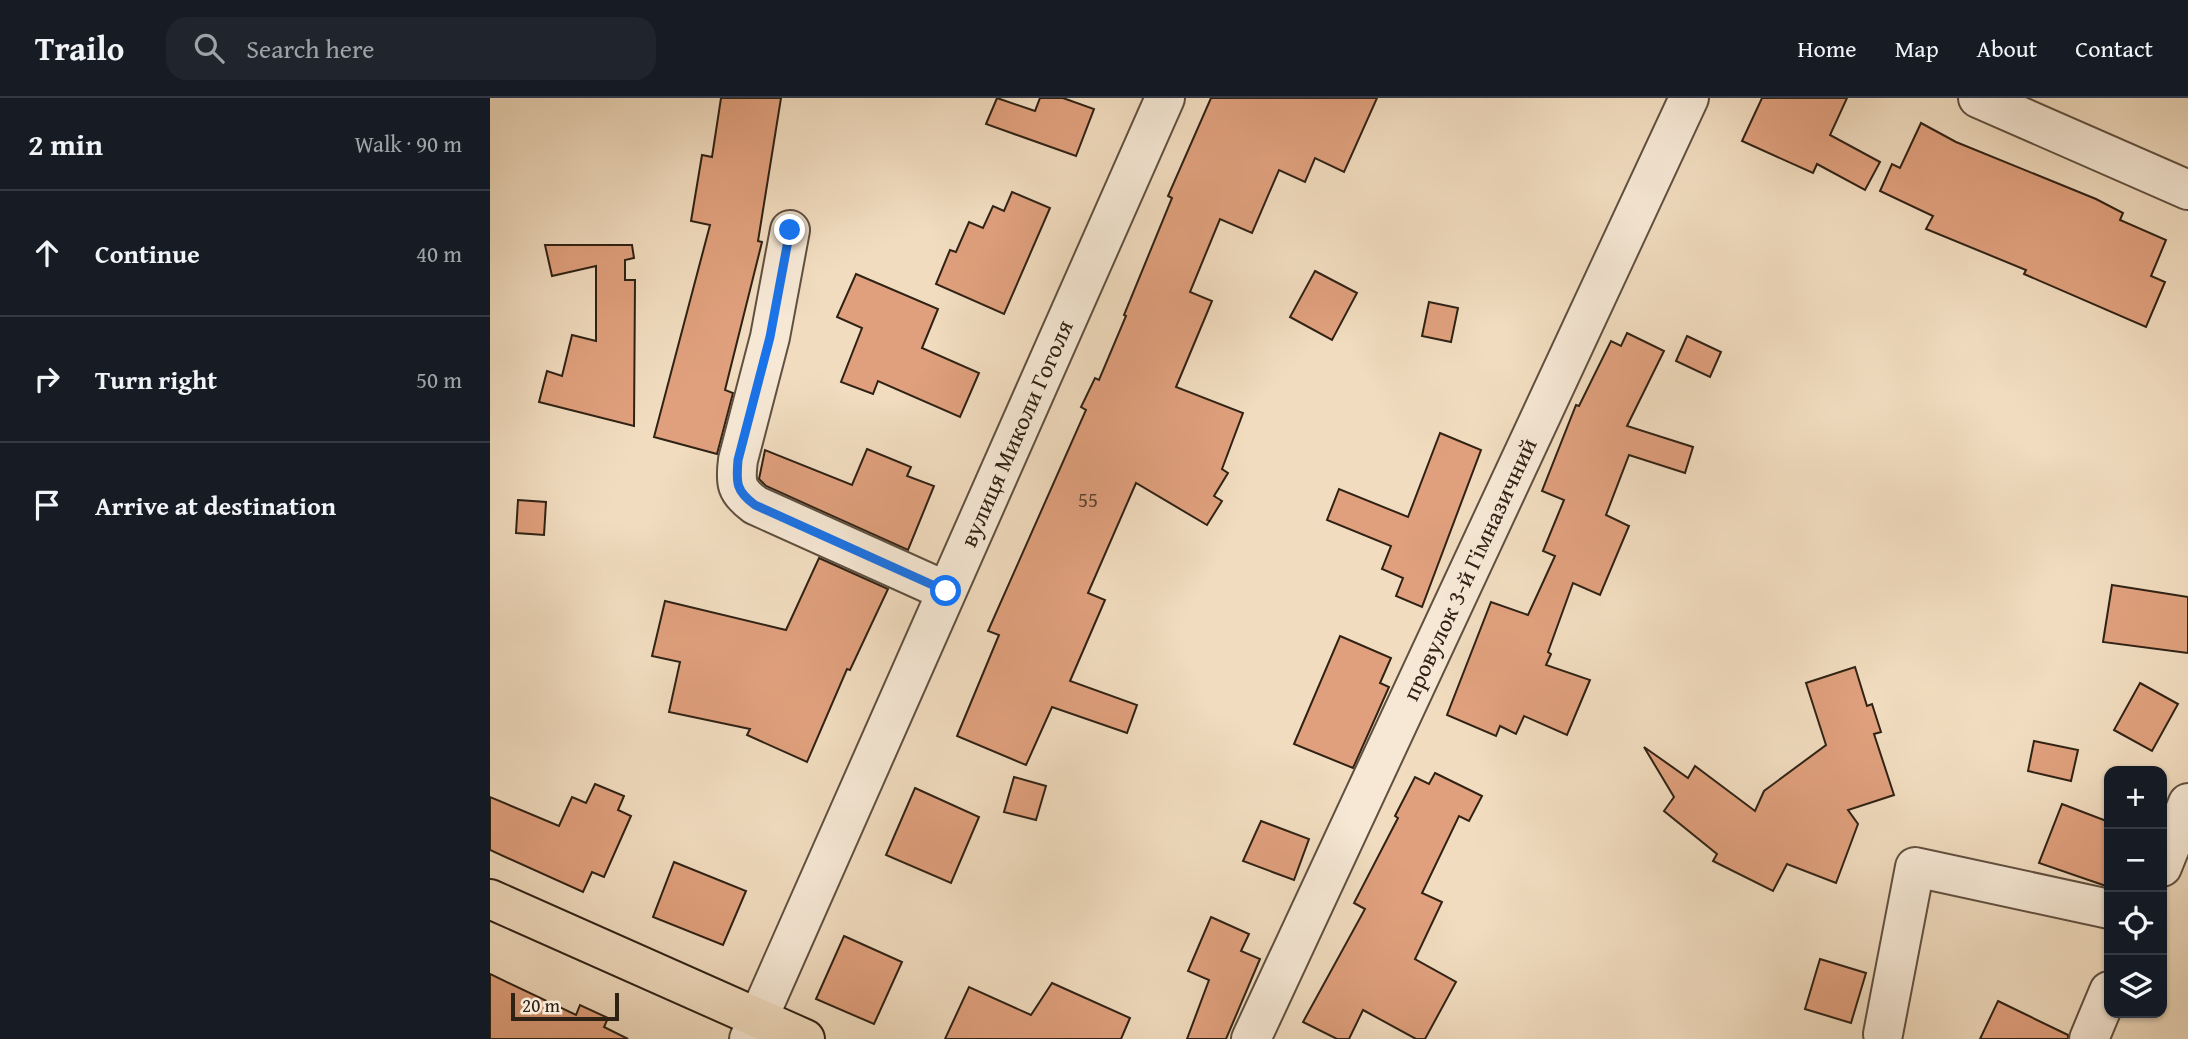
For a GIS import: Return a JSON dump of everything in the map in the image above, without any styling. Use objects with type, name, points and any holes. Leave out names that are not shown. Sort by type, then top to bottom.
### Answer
[{"type":"main road","points":[[490,899],[754,1029],[805,1039]]},
{"type":"street","name":"вулиця Миколи Гоголя","points":[[754,1029],[1165,98]]},
{"type":"street","name":"провулок 3-й Гімназичний","points":[[1251,1039],[1689,98]]},
{"type":"street","points":[[1978,98],[2188,190]]},
{"type":"street","points":[[790,230],[770,337],[738,460],[736,477],[741,495],[755,505],[946,591]]},
{"type":"street","points":[[2167,855],[2188,803]]},
{"type":"street","points":[[1883,1034],[1915,867],[2104,908]]},
{"type":"street","points":[[2089,1039],[2104,1003]]},
{"type":"building","points":[[721,98],[781,98],[758,241],[762,242],[725,390],[733,393],[717,454],[654,437],[710,225],[691,221],[702,155],[712,157]]},
{"type":"building","points":[[997,98],[1035,111],[1040,98],[1063,98],[1094,109],[1076,156],[986,124]]},
{"type":"building","points":[[1211,98],[1377,98],[1344,172],[1315,158],[1305,182],[1279,170],[1252,233],[1220,219],[1190,292],[1212,301],[1176,387],[1243,413],[1222,469],[1228,473],[1214,496],[1222,501],[1207,525],[1136,483],[1088,593],[1105,600],[1070,681],[1137,705],[1127,733],[1052,707],[1026,765],[957,736],[999,635],[988,631],[1086,410],[1081,407],[1095,378],[1099,380],[1126,316],[1124,315],[1172,198],[1168,196]]},
{"type":"building","points":[[1762,98],[1847,98],[1830,135],[1880,162],[1865,190],[1817,164],[1813,173],[1742,141]]},
{"type":"building","points":[[1921,123],[1956,142],[2096,199],[2123,213],[2120,220],[2166,240],[2151,276],[2165,282],[2146,327],[2024,274],[2026,270],[1926,229],[1933,216],[1880,191],[1892,164],[1900,168]]},
{"type":"building","points":[[1012,192],[1050,208],[1004,314],[936,284],[950,250],[956,252],[969,222],[983,228],[993,206],[1004,211]]},
{"type":"building","points":[[545,245],[632,245],[634,258],[625,260],[625,280],[635,280],[634,426],[539,402],[547,371],[562,376],[572,335],[596,341],[596,266],[552,276]]},
{"type":"building","points":[[1315,271],[1357,293],[1332,340],[1290,317]]},
{"type":"building","points":[[856,274],[938,309],[922,348],[979,373],[960,417],[878,381],[873,394],[841,382],[862,328],[837,317]]},
{"type":"building","points":[[1429,302],[1458,308],[1451,342],[1422,336]]},
{"type":"building","points":[[1627,333],[1664,351],[1627,426],[1693,447],[1685,473],[1629,455],[1606,515],[1629,526],[1600,595],[1573,583],[1548,652],[1551,654],[1546,665],[1590,680],[1567,735],[1524,716],[1516,734],[1500,726],[1496,736],[1447,715],[1491,602],[1528,615],[1555,556],[1543,551],[1564,500],[1542,491],[1576,405],[1579,406],[1611,341],[1621,346]]},
{"type":"building","points":[[1687,336],[1721,352],[1710,377],[1676,361]]},
{"type":"building","points":[[1440,433],[1481,450],[1422,607],[1396,596],[1403,578],[1382,569],[1391,546],[1327,520],[1339,489],[1408,517]]},
{"type":"building","points":[[867,449],[911,467],[907,476],[934,486],[908,550],[766,486],[759,479],[765,450],[852,485]]},
{"type":"building","points":[[518,500],[546,502],[544,535],[516,533]]},
{"type":"building","points":[[819,558],[888,589],[850,670],[847,669],[807,762],[747,735],[750,729],[669,712],[680,662],[652,656],[665,601],[786,630]]},
{"type":"building","points":[[2112,585],[2188,597],[2188,653],[2103,642]]},
{"type":"building","points":[[1340,636],[1391,658],[1380,683],[1389,687],[1353,768],[1294,744]]},
{"type":"building","points":[[1855,667],[1867,706],[1872,704],[1881,732],[1874,734],[1894,795],[1848,810],[1858,824],[1836,883],[1787,864],[1773,891],[1713,861],[1717,854],[1664,811],[1674,797],[1644,747],[1688,778],[1695,766],[1755,811],[1764,791],[1826,745],[1806,683]]},
{"type":"building","points":[[2140,683],[2178,704],[2152,751],[2114,730]]},
{"type":"building","points":[[2034,741],[2078,750],[2071,781],[2028,771]]},
{"type":"building","points":[[1435,773],[1482,796],[1469,821],[1459,816],[1422,893],[1442,902],[1415,959],[1456,982],[1425,1039],[1416,1039],[1363,1010],[1349,1039],[1337,1039],[1303,1022],[1365,909],[1354,903],[1398,818],[1395,816],[1415,777],[1429,784]]},
{"type":"building","points":[[1014,777],[1046,786],[1036,820],[1004,812]]},
{"type":"building","points":[[595,784],[624,796],[618,810],[631,816],[604,877],[592,872],[583,892],[490,850],[490,797],[559,826],[572,797],[586,803]]},
{"type":"building","points":[[915,788],[979,817],[951,883],[886,855]]},
{"type":"building","points":[[2062,804],[2104,820],[2104,885],[2039,863]]},
{"type":"building","points":[[1261,821],[1309,839],[1294,880],[1243,861]]},
{"type":"building","points":[[674,862],[746,891],[723,945],[653,917]]},
{"type":"building","points":[[1211,917],[1249,934],[1241,951],[1260,959],[1226,1039],[1187,1039],[1209,980],[1188,971]]},
{"type":"building","points":[[844,936],[902,962],[874,1024],[816,999]]},
{"type":"building","points":[[1820,959],[1866,973],[1851,1023],[1805,1009]]},
{"type":"building","points":[[490,974],[576,1015],[580,1005],[608,1018],[604,1027],[628,1039],[490,1039]]},
{"type":"building","points":[[1052,983],[1130,1018],[1121,1039],[945,1039],[969,987],[1031,1015]]},
{"type":"building","points":[[1998,1001],[2068,1035],[2068,1039],[1980,1039]]},
{"type":"route","points":[[790,230],[770,337],[738,460],[736,477],[741,495],[755,505],[946,591]]}]
